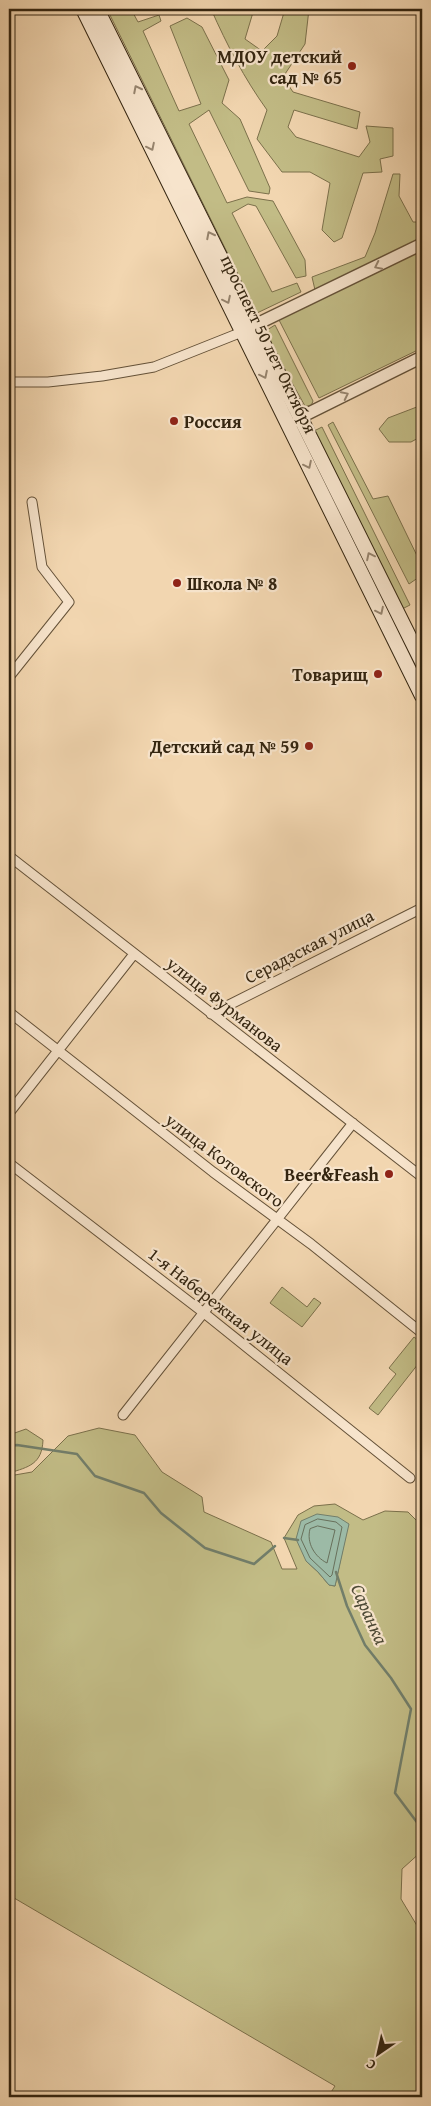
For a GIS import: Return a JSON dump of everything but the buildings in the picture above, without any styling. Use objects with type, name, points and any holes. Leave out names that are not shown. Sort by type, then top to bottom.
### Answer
[{"type":"main road","name":"проспект 50 лет Октября","points":[[83,9],[422,696]]},
{"type":"main road","name":"проспект 50 лет Октября","points":[[97,9],[422,662]]},
{"type":"main road","points":[[242,332],[255,325]]},
{"type":"main road","points":[[287,422],[301,417]]},
{"type":"street","points":[[255,325],[422,244]]},
{"type":"street","points":[[9,382],[48,382],[154,367],[242,332]]},
{"type":"street","points":[[301,417],[422,357]]},
{"type":"street","points":[[9,677],[69,602],[42,566],[32,502]]},
{"type":"street","name":"улица Фурманова","points":[[9,856],[422,1177]]},
{"type":"street","name":"Серадзская улица","points":[[211,1014],[422,908]]},
{"type":"street","points":[[9,1113],[134,954]]},
{"type":"street","name":"улица Котовского","points":[[9,1012],[57,1051],[311,1244],[422,1333]]},
{"type":"street","points":[[123,1416],[353,1123]]},
{"type":"street","name":"1-я Набережная улица","points":[[9,1163],[204,1313],[410,1478]]},
{"type":"shaded area","points":[[107,9],[131,9],[138,22],[159,15],[161,21],[143,31],[179,111],[201,104],[170,26],[187,18],[202,27],[229,80],[222,103],[240,119],[270,188],[269,194],[249,191],[209,110],[189,124],[227,203],[247,197],[273,201],[305,260],[306,276],[296,278],[256,206],[248,204],[232,213],[272,292],[297,283],[301,292],[257,313]]},
{"type":"shaded area","points":[[211,9],[254,9],[245,39],[262,51],[277,36],[285,9],[309,9],[305,44],[283,77],[293,92],[360,112],[357,129],[294,110],[288,127],[296,137],[359,157],[370,142],[366,126],[393,128],[393,156],[380,159],[382,172],[363,173],[342,238],[334,242],[322,230],[330,183],[310,172],[282,172],[257,139],[267,110],[236,61]]},
{"type":"shaded area","points":[[393,174],[400,174],[399,196],[413,222],[422,222],[422,239],[315,290],[312,277],[365,257],[375,233]]},
{"type":"shaded area","points":[[422,250],[422,348],[319,398],[279,320]]},
{"type":"shaded area","points":[[275,325],[313,401],[311,406],[305,406],[266,336],[267,330]]},
{"type":"shaded area","points":[[422,405],[422,436],[411,442],[389,442],[379,429],[388,418]]},
{"type":"shaded area","points":[[333,422],[373,499],[388,496],[422,566],[422,575],[409,584],[328,425]]},
{"type":"shaded area","points":[[322,427],[410,605],[402,609],[314,431]]},
{"type":"shaded area","points":[[282,1287],[307,1307],[314,1298],[321,1303],[302,1327],[270,1303]]},
{"type":"shaded area","points":[[414,1337],[422,1343],[422,1359],[378,1415],[369,1408],[396,1374],[389,1368]]},
{"type":"shaded area","points":[[99,1428],[135,1435],[162,1472],[202,1497],[204,1512],[271,1542],[282,1569],[297,1569],[284,1538],[298,1515],[314,1506],[335,1504],[363,1520],[385,1511],[408,1512],[422,1526],[422,1851],[402,1869],[401,1899],[422,1934],[422,2097],[328,2097],[335,2086],[9,1895],[9,1476],[32,1472],[68,1436]],"holes":[[[348,1524],[335,1586],[329,1585],[306,1561]]]},
{"type":"shaded area","points":[[26,1429],[43,1440],[40,1454],[33,1463],[23,1469],[9,1473],[9,1435]]},
{"type":"water","points":[[317,1514],[338,1517],[349,1524],[335,1586],[329,1585],[306,1561],[296,1539],[301,1521]]},
{"type":"waterway","name":"Саранка","points":[[9,1446],[17,1445],[77,1454],[95,1476],[144,1493],[161,1513],[205,1548],[254,1564],[275,1546]]},
{"type":"waterway","name":"Саранка","points":[[284,1538],[298,1540]]},
{"type":"waterway","name":"Саранка","points":[[336,1572],[347,1606],[365,1645],[391,1678],[411,1709],[395,1793],[422,1829]]},
{"type":"place","name":"МДОУ детский сад № 65","points":[[352,66]]},
{"type":"place","name":"Россия","points":[[174,421]]},
{"type":"place","name":"Школа № 8","points":[[177,583]]},
{"type":"place","name":"Товарищ","points":[[378,674]]},
{"type":"place","name":"Детский сад № 59","points":[[309,746]]},
{"type":"place","name":"Beer&Feash","points":[[389,1174]]}]
